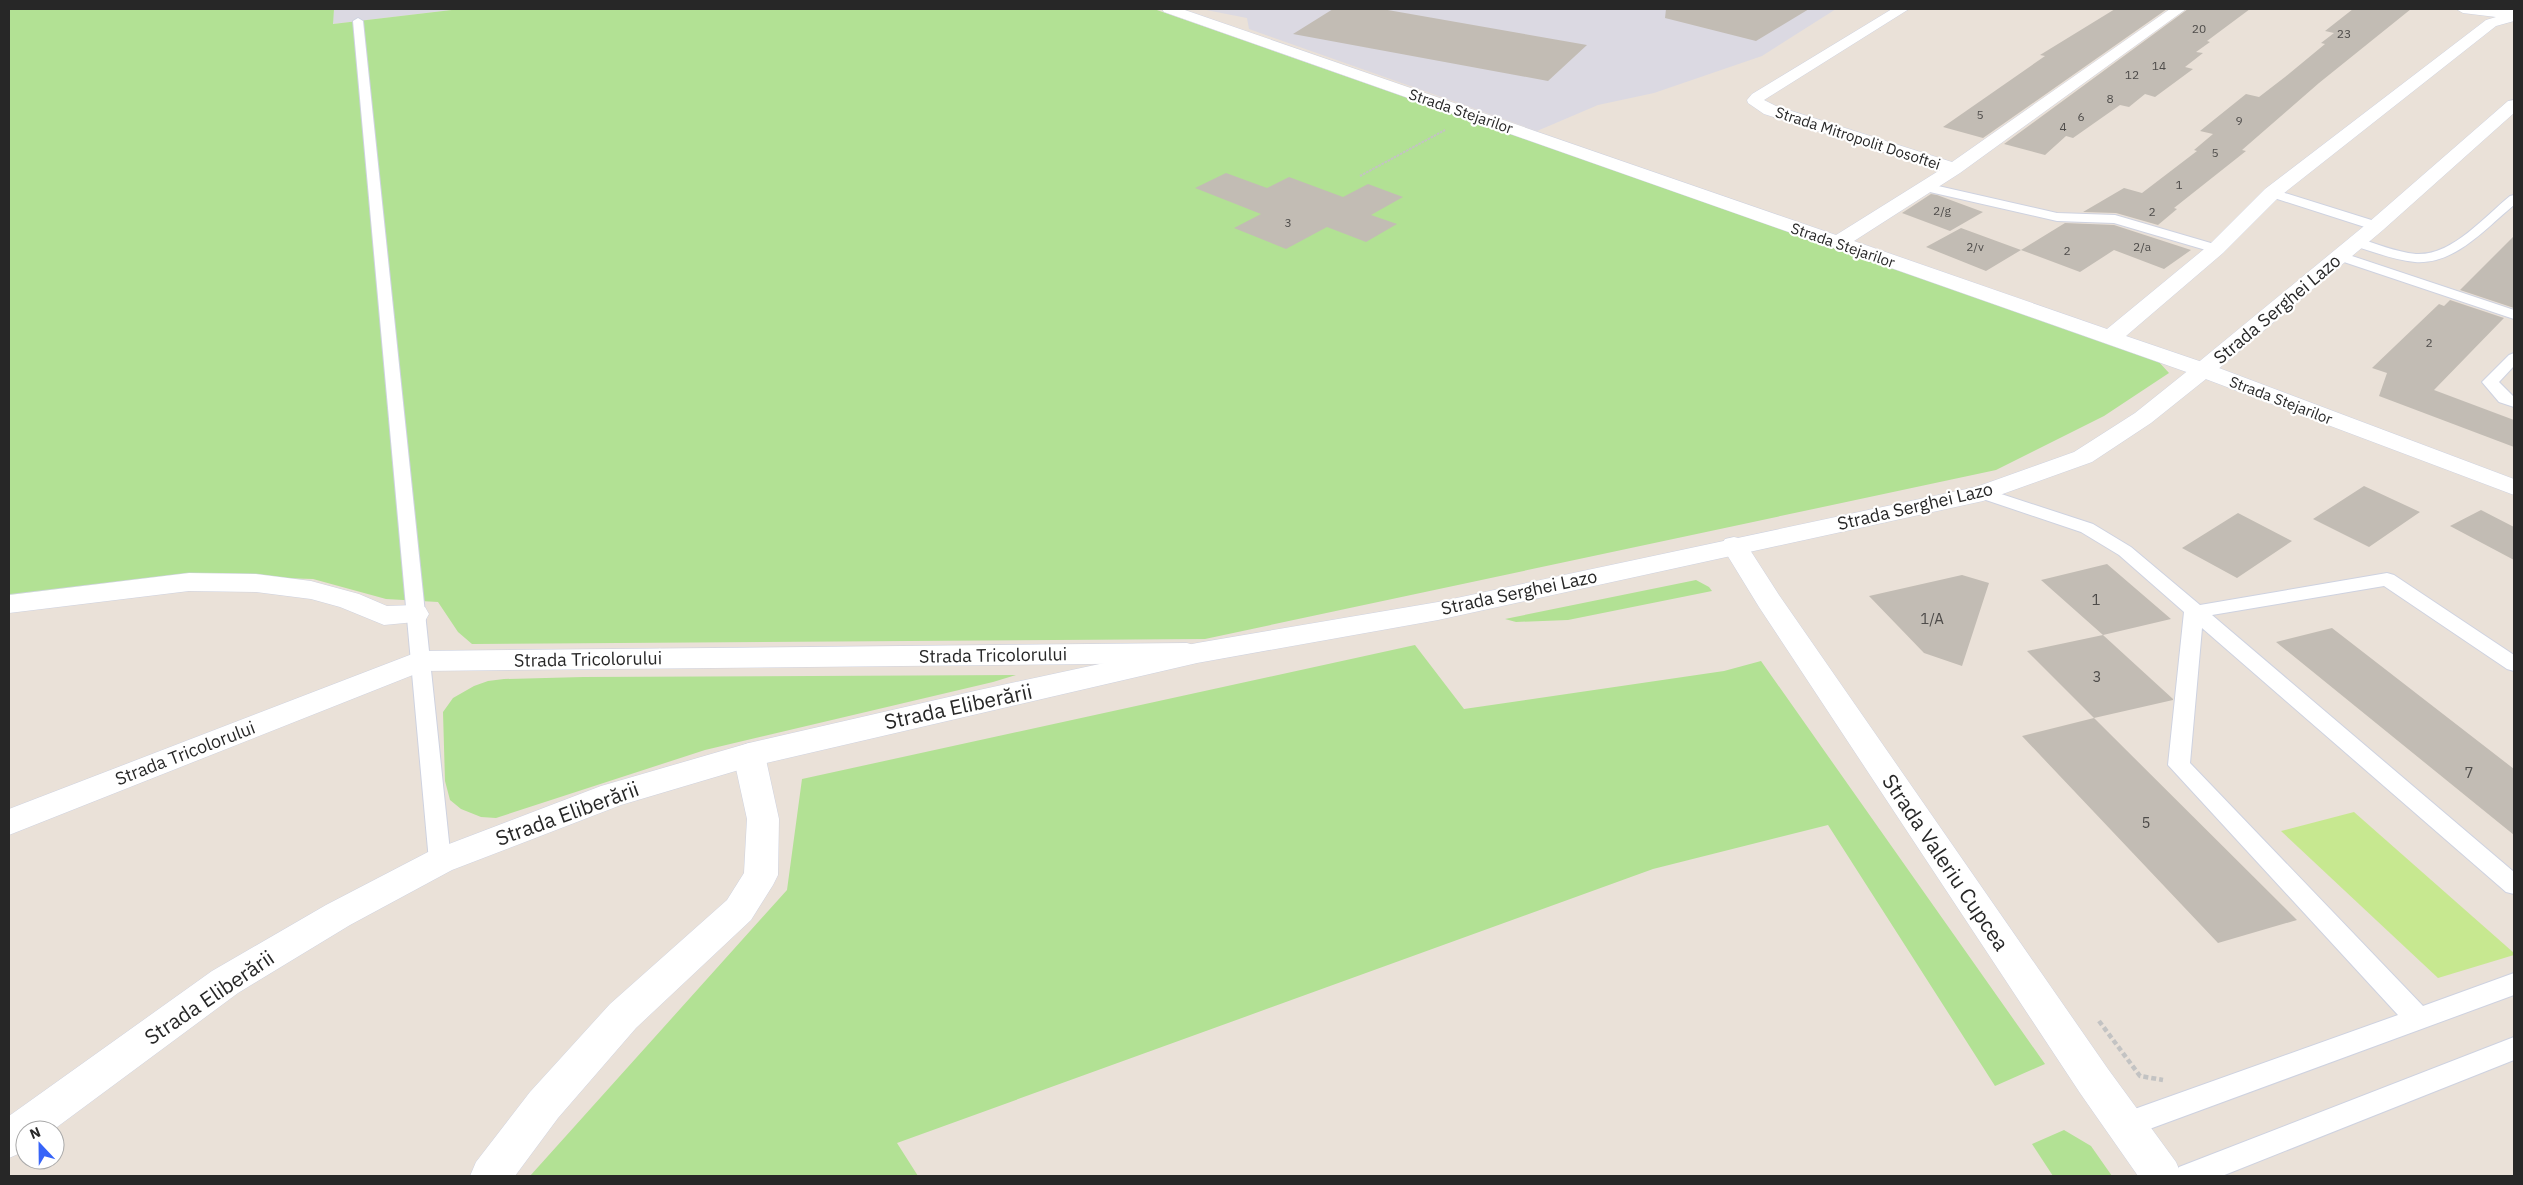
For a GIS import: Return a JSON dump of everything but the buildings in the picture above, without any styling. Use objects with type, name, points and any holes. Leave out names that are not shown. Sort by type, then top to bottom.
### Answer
[{"type":"street","name":"Strada Stejarilor","points":[[1169,9],[2203,370],[2514,488]]},
{"type":"street","name":"Strada Mitropolit Dosoftei","points":[[1902,9],[1755,100],[1760,106],[1954,169]]},
{"type":"street","points":[[1954,169],[2179,9]]},
{"type":"street","points":[[2463,9],[2514,15]]},
{"type":"street","points":[[2110,338],[2216,249],[2272,193],[2491,23],[2514,15]]},
{"type":"street","name":"Strada Serghei Lazo","points":[[1198,653],[1438,611],[1734,545],[1983,493],[2083,457],[2143,418],[2203,370],[2376,226],[2514,105]]},
{"type":"street","name":"Strada Mitropolit Dosoftei","points":[[1925,187],[1954,169]]},
{"type":"street","points":[[1838,243],[1925,187]]},
{"type":"street","name":"Strada Valeriu Cupcea","points":[[1734,545],[1775,609],[2125,1125],[2162,1176]]},
{"type":"street","points":[[9,604],[189,582],[256,583],[311,590],[349,600],[384,616],[414,614]]},
{"type":"street","name":"Strada Tricolorului","points":[[9,822],[420,661],[1198,653]]},
{"type":"street","name":"Strada Eliberării","points":[[9,1139],[226,982],[338,915],[440,861],[612,794],[749,755],[866,726],[1198,653]]},
{"type":"street","points":[[490,1176],[544,1105],[623,1016],[739,910],[761,875],[763,819],[749,755]]},
{"type":"lane","points":[[358,21],[414,614],[440,861]]},
{"type":"lane","name":"Strada Mitropolit Dosoftei","points":[[1925,187],[2057,216],[2115,219],[2216,249]]},
{"type":"lane","points":[[2272,193],[2376,226]]},
{"type":"lane","points":[[2348,249],[2425,258],[2446,253],[2514,199]]},
{"type":"lane","points":[[2348,249],[2514,316]]},
{"type":"lane","points":[[2514,358],[2490,382],[2506,399],[2514,402]]},
{"type":"lane","points":[[1983,493],[2087,528],[2125,551],[2514,886]]},
{"type":"lane","points":[[2194,612],[2387,579],[2514,664]]},
{"type":"lane","points":[[2194,612],[2179,765],[2418,1018]]},
{"type":"lane","points":[[2125,1125],[2202,1099],[2514,984]]},
{"type":"lane","points":[[2189,1176],[2514,1048]]},
{"type":"path","points":[[1360,176],[1472,115]]},
{"type":"path","points":[[2092,1012],[2140,1076],[2190,1084],[2202,1099]]},
{"type":"shaded area","points":[[334,9],[460,9],[332,24]]},
{"type":"shaded area","points":[[1201,9],[1836,9],[1762,56],[1654,93],[1598,105],[1537,131],[1249,29],[1247,18]]},
{"type":"green space","points":[[9,9],[334,9],[333,24],[460,9],[1154,9],[2158,361],[2169,373],[2104,416],[1996,470],[1205,639],[472,644],[458,632],[438,602],[386,599],[313,579],[196,575],[9,597]]},
{"type":"green space","points":[[1696,580],[1709,587],[1712,591],[1568,620],[1516,622],[1505,619]]},
{"type":"green space","points":[[1415,645],[1464,709],[1724,671],[1761,661],[2045,1064],[1995,1086],[1828,825],[1653,869],[897,1143],[918,1176],[530,1176],[787,890],[802,779]]},
{"type":"green space","points":[[1016,675],[705,750],[496,818],[481,817],[461,809],[450,800],[445,781],[443,712],[453,698],[474,686],[488,681],[583,677]]},
{"type":"green space","points":[[2354,812],[2514,955],[2438,978],[2281,831]]},
{"type":"green space","points":[[2064,1130],[2091,1146],[2112,1176],[2053,1176],[2032,1144]]}]
